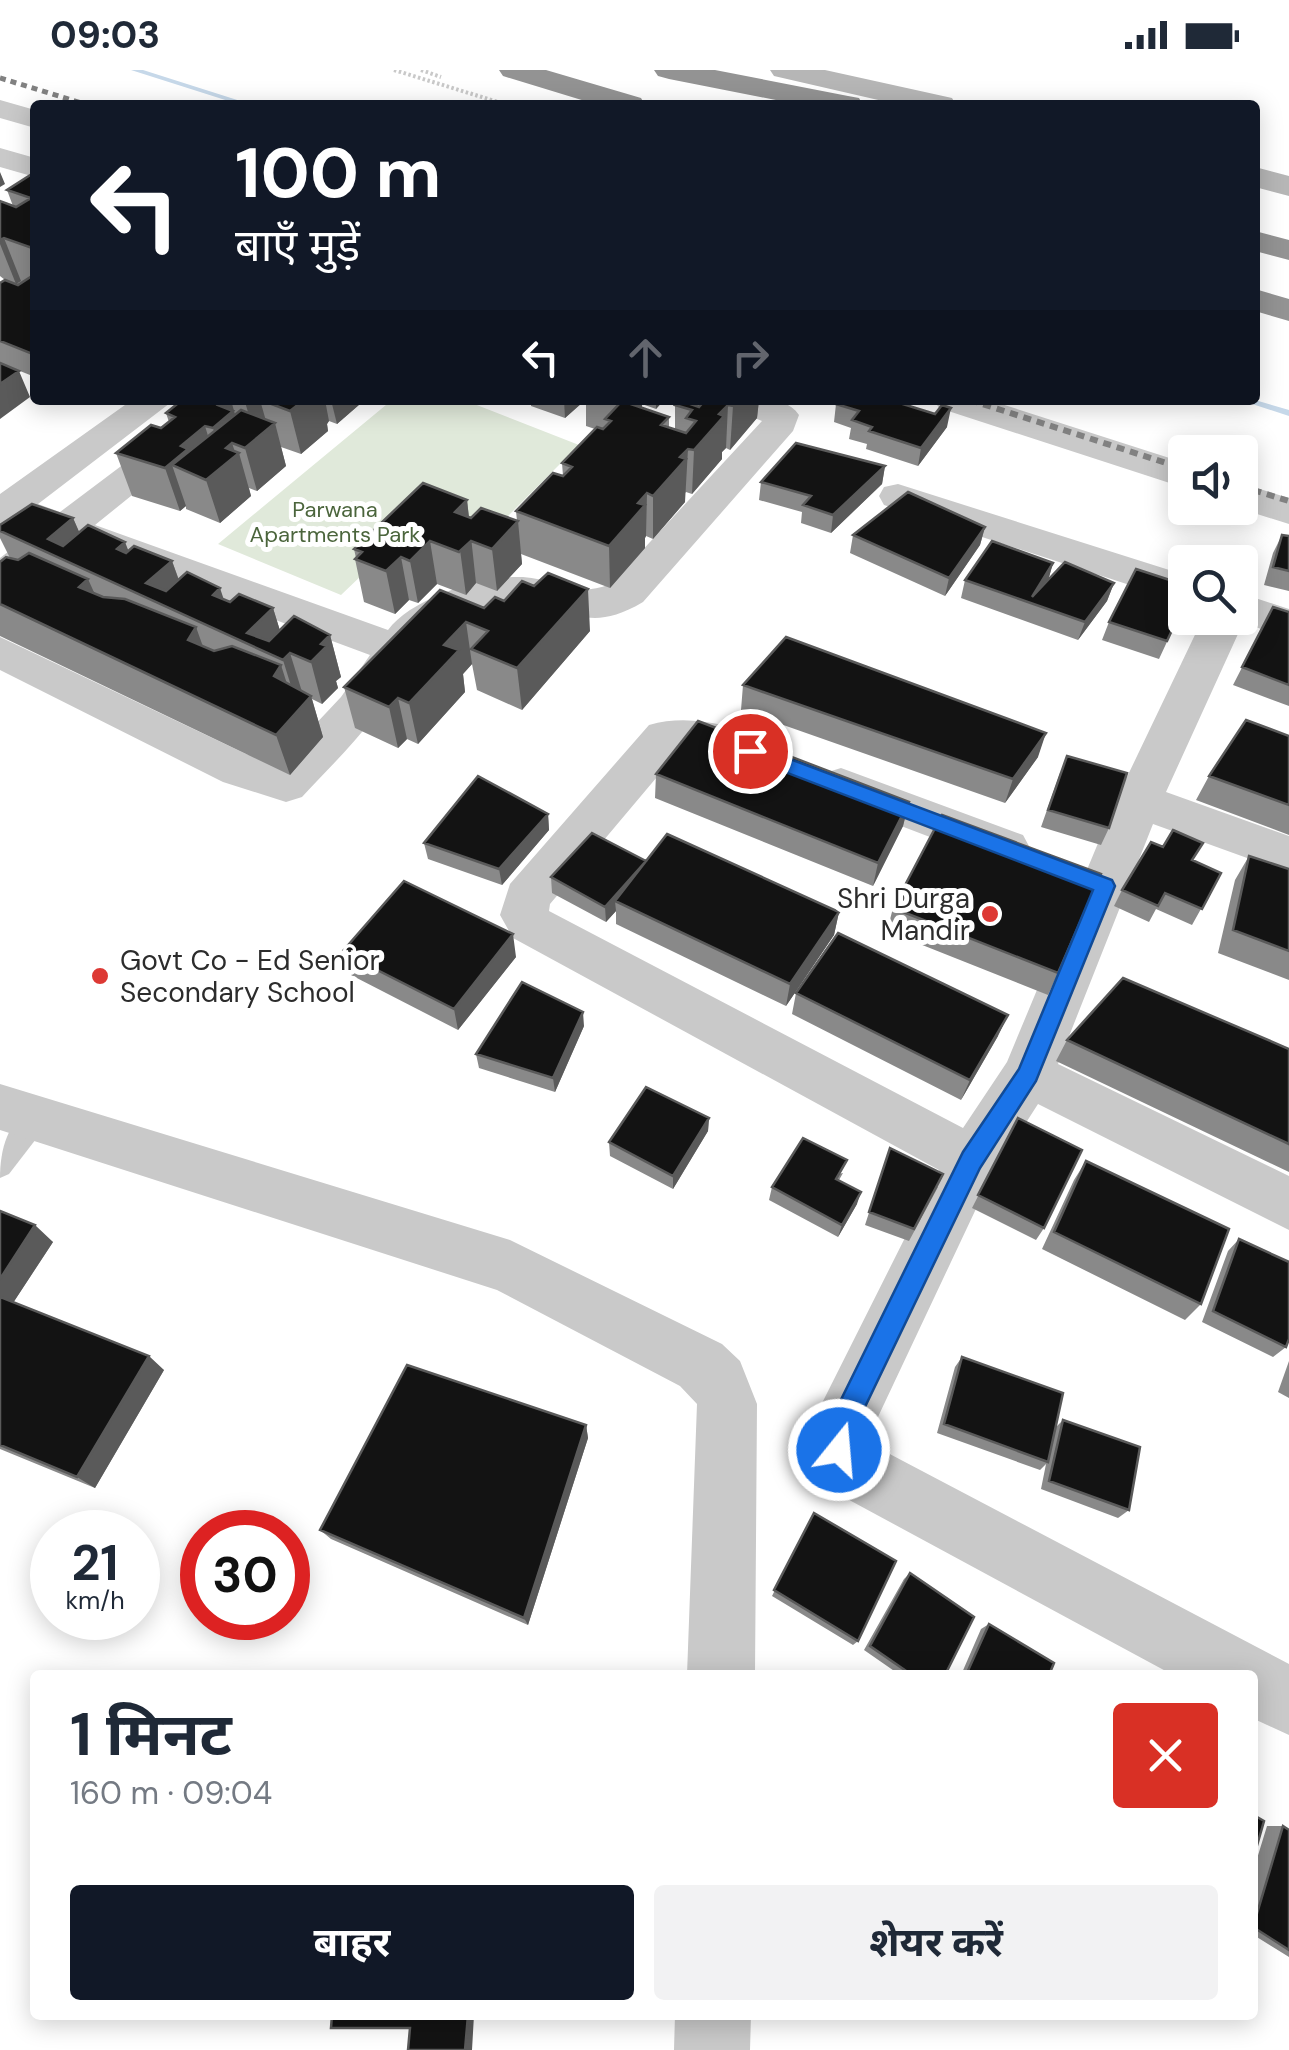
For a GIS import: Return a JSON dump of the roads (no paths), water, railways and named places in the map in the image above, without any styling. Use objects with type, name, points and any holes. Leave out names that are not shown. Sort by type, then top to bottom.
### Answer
[{"type":"highway","points":[[514,70],[613,100]]},
{"type":"highway","points":[[656,72],[737,100]]},
{"type":"highway","points":[[656,72],[819,100]]},
{"type":"highway","points":[[1260,203],[1289,211]]},
{"type":"highway","points":[[1260,243],[1289,250]]},
{"type":"highway","points":[[1260,271],[1289,279]]},
{"type":"highway","points":[[1260,301],[1289,310]]},
{"type":"street","points":[[785,70],[919,100]]},
{"type":"street","points":[[0,109],[30,118]]},
{"type":"street","points":[[0,157],[30,166]]},
{"type":"street","points":[[1260,179],[1289,186]]},
{"type":"street","points":[[4,510],[149,405]]},
{"type":"street","points":[[0,578],[225,405]]},
{"type":"street","points":[[0,652],[238,770],[254,771],[286,785],[357,708],[416,625],[469,600],[524,591],[592,607],[612,603],[628,592],[780,422],[782,415],[757,405]]},
{"type":"street","points":[[967,405],[1168,470]]},
{"type":"street","points":[[898,496],[1168,583]]},
{"type":"street","points":[[1258,501],[1289,511]]},
{"type":"street","points":[[4,510],[397,649]]},
{"type":"street","points":[[1258,613],[1289,624]]},
{"type":"street","points":[[1216,635],[1139,800],[1074,874],[1028,1074],[972,1160],[837,1435],[839,1450],[862,1473],[1232,1670]]},
{"type":"street","points":[[972,1160],[530,924],[524,915],[527,898],[665,736],[686,734],[714,737],[1074,874]]},
{"type":"street","points":[[1139,800],[1289,856]]},
{"type":"street","points":[[1028,1074],[1289,1204]]},
{"type":"street","points":[[18,1112],[510,1267],[701,1365],[719,1382],[727,1404],[721,1670]]},
{"type":"street","points":[[1258,1684],[1289,1700]]},
{"type":"street","points":[[712,2050],[713,2020]]},
{"type":"lane","points":[[0,1166],[18,1112]]},
{"type":"waterway","points":[[135,70],[233,100]]},
{"type":"waterway","points":[[1260,404],[1289,413]]},
{"type":"railway","points":[[0,78],[72,100]]},
{"type":"railway","points":[[986,405],[1168,464]]},
{"type":"railway","points":[[1258,492],[1289,501]]},
{"type":"place","name":"Shri Durga Mandir","points":[[990,914]]},
{"type":"place","name":"Govt Co - Ed Senior Secondary School","points":[[100,976]]},
{"type":"park label","name":"Parwana Apartments Park","points":[[335,522]]}]
